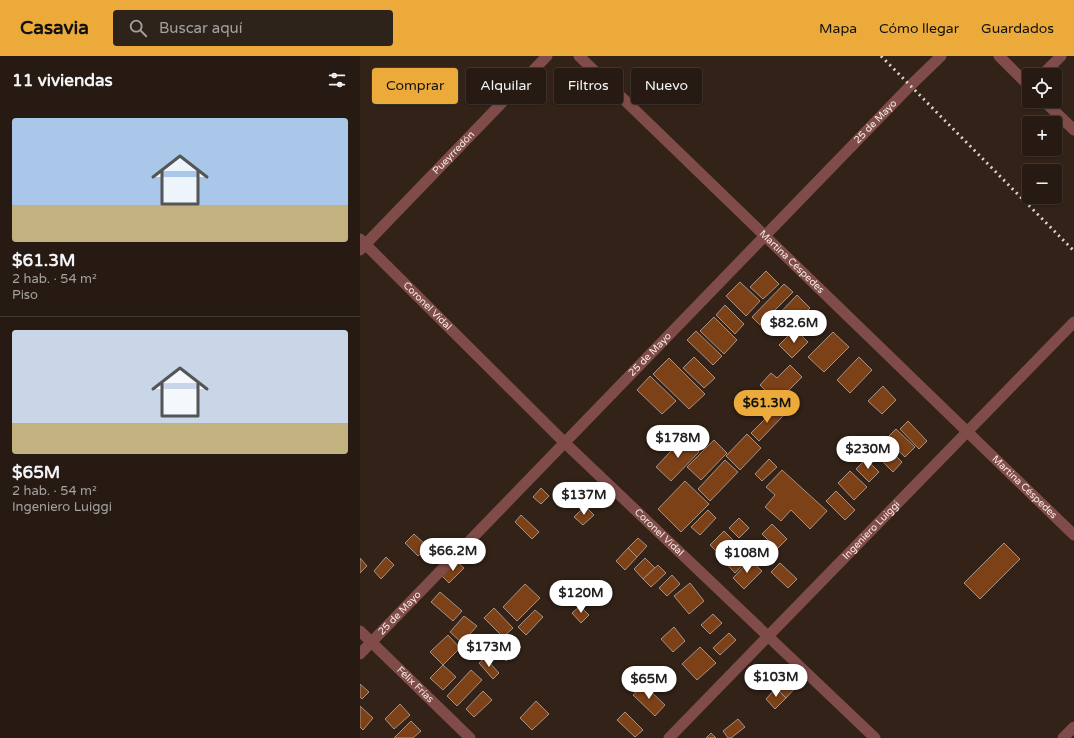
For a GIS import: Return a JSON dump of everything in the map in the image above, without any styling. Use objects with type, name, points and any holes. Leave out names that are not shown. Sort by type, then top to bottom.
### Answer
[{"type":"street","name":"Pueyrredón","points":[[362,244],[547,56]]},
{"type":"street","name":"Martina Céspedes","points":[[579,56],[1074,535]]},
{"type":"street","name":"25 de Mayo","points":[[360,654],[566,443],[910,86],[941,56]]},
{"type":"street","points":[[999,56],[1022,79]]},
{"type":"street","points":[[1049,68],[1061,56]]},
{"type":"street","points":[[1051,108],[1074,130]]},
{"type":"street","name":"Coronel Vidal","points":[[362,244],[566,443],[875,738]]},
{"type":"street","name":"Ingeniero Luiggi","points":[[669,738],[1074,322]]},
{"type":"street","name":"Félix Frías","points":[[360,631],[470,738]]},
{"type":"street","points":[[1063,738],[1074,727]]},
{"type":"building","points":[[766,271],[779,284],[763,299],[750,287]]},
{"type":"building","points":[[740,282],[760,301],[746,316],[726,296]]},
{"type":"building","points":[[784,284],[793,292],[760,325],[752,317]]},
{"type":"building","points":[[797,295],[810,308],[789,330],[776,317]]},
{"type":"building","points":[[725,305],[744,324],[735,334],[716,315]]},
{"type":"building","points":[[714,317],[737,340],[724,354],[700,331]]},
{"type":"building","points":[[795,329],[808,342],[792,358],[779,345]]},
{"type":"building","points":[[696,331],[722,356],[713,365],[687,340]]},
{"type":"building","points":[[833,332],[849,347],[824,372],[808,357]]},
{"type":"building","points":[[694,357],[715,378],[704,388],[683,368]]},
{"type":"building","points":[[859,357],[872,370],[850,393],[837,380]]},
{"type":"building","points":[[669,358],[705,394],[689,409],[653,374]]},
{"type":"building","points":[[790,365],[802,377],[777,402],[760,385],[771,373],[777,378]]},
{"type":"building","points":[[650,376],[676,401],[662,414],[637,390]]},
{"type":"building","points":[[883,386],[896,400],[882,414],[868,401]]},
{"type":"building","points":[[776,408],[784,415],[759,441],[751,433]]},
{"type":"building","points":[[908,421],[927,441],[919,449],[900,429]]},
{"type":"building","points":[[896,429],[915,447],[905,457],[886,439]]},
{"type":"building","points":[[747,434],[761,448],[740,470],[726,456]]},
{"type":"building","points":[[684,437],[699,452],[671,481],[656,467]]},
{"type":"building","points":[[714,440],[727,453],[701,480],[687,467]]},
{"type":"building","points":[[882,442],[902,462],[893,472],[873,452]]},
{"type":"building","points":[[769,459],[777,467],[762,481],[755,474]]},
{"type":"building","points":[[866,459],[879,472],[869,482],[856,469]]},
{"type":"building","points":[[725,460],[738,472],[710,501],[698,489]]},
{"type":"building","points":[[782,470],[827,511],[810,529],[791,510],[781,521],[765,507],[775,495],[766,487]]},
{"type":"building","points":[[850,471],[867,487],[854,500],[838,483]]},
{"type":"building","points":[[685,481],[709,504],[681,532],[658,509]]},
{"type":"building","points":[[541,488],[549,496],[541,504],[533,497]]},
{"type":"building","points":[[836,491],[855,510],[845,520],[826,501]]},
{"type":"building","points":[[585,506],[594,515],[583,525],[574,517]]},
{"type":"building","points":[[708,510],[716,518],[700,535],[691,527]]},
{"type":"building","points":[[521,515],[539,532],[532,539],[515,522]]},
{"type":"building","points":[[739,518],[749,528],[739,538],[729,528]]},
{"type":"building","points":[[772,524],[787,539],[777,549],[762,534]]},
{"type":"building","points":[[724,531],[734,541],[720,555],[710,545]]},
{"type":"building","points":[[414,534],[428,547],[418,556],[405,543]]},
{"type":"building","points":[[638,538],[647,546],[637,557],[628,548]]},
{"type":"building","points":[[1004,543],[1020,559],[980,599],[964,583]]},
{"type":"building","points":[[736,544],[750,557],[735,573],[722,559]]},
{"type":"building","points":[[628,548],[637,557],[625,570],[616,561]]},
{"type":"building","points":[[386,557],[394,565],[381,579],[374,571]]},
{"type":"building","points":[[360,558],[367,566],[360,573]]},
{"type":"building","points":[[645,558],[655,568],[643,579],[634,569]]},
{"type":"building","points":[[750,560],[762,571],[744,589],[733,578]]},
{"type":"building","points":[[456,561],[464,568],[449,583],[442,576]]},
{"type":"building","points":[[780,563],[797,579],[788,588],[771,572]]},
{"type":"building","points":[[658,565],[666,573],[651,587],[643,579]]},
{"type":"building","points":[[672,575],[680,584],[667,596],[659,588]]},
{"type":"building","points":[[690,583],[704,601],[689,614],[674,596]]},
{"type":"building","points":[[525,584],[540,598],[517,621],[503,607]]},
{"type":"building","points":[[440,592],[462,611],[453,621],[431,602]]},
{"type":"building","points":[[580,606],[589,615],[581,623],[572,613]]},
{"type":"building","points":[[494,608],[513,628],[503,637],[484,618]]},
{"type":"building","points":[[535,610],[543,617],[526,635],[518,627]]},
{"type":"building","points":[[713,614],[722,623],[710,634],[701,625]]},
{"type":"building","points":[[464,616],[477,626],[462,643],[450,632]]},
{"type":"building","points":[[674,627],[685,641],[673,652],[661,639]]},
{"type":"building","points":[[729,633],[736,640],[720,655],[713,648]]},
{"type":"building","points":[[448,635],[460,648],[443,665],[430,652]]},
{"type":"building","points":[[509,635],[521,647],[506,661],[495,650]]},
{"type":"building","points":[[700,647],[716,663],[697,680],[682,664]]},
{"type":"building","points":[[485,658],[499,673],[493,679],[479,663]]},
{"type":"building","points":[[443,665],[456,677],[443,690],[430,678]]},
{"type":"building","points":[[767,667],[776,674],[767,684],[759,677]]},
{"type":"building","points":[[471,670],[482,680],[457,706],[447,696]]},
{"type":"building","points":[[788,677],[797,686],[786,698],[776,688]]},
{"type":"building","points":[[360,684],[369,692],[362,699],[360,697]]},
{"type":"building","points":[[644,685],[665,705],[655,716],[633,695]]},
{"type":"building","points":[[776,688],[786,698],[775,709],[766,699]]},
{"type":"building","points":[[483,691],[492,700],[474,717],[466,709]]},
{"type":"building","points":[[536,701],[549,714],[532,730],[520,718]]},
{"type":"building","points":[[400,704],[410,715],[394,729],[385,719]]},
{"type":"building","points":[[360,706],[373,718],[363,730],[360,727]]},
{"type":"building","points":[[625,712],[643,730],[635,737],[617,720]]},
{"type":"building","points":[[738,719],[745,727],[731,738],[728,738],[723,731]]},
{"type":"building","points":[[411,721],[421,731],[413,738],[394,738]]},
{"type":"building","points":[[711,733],[716,738],[706,738]]},
{"type":"railway","points":[[881,56],[1074,251]]}]
